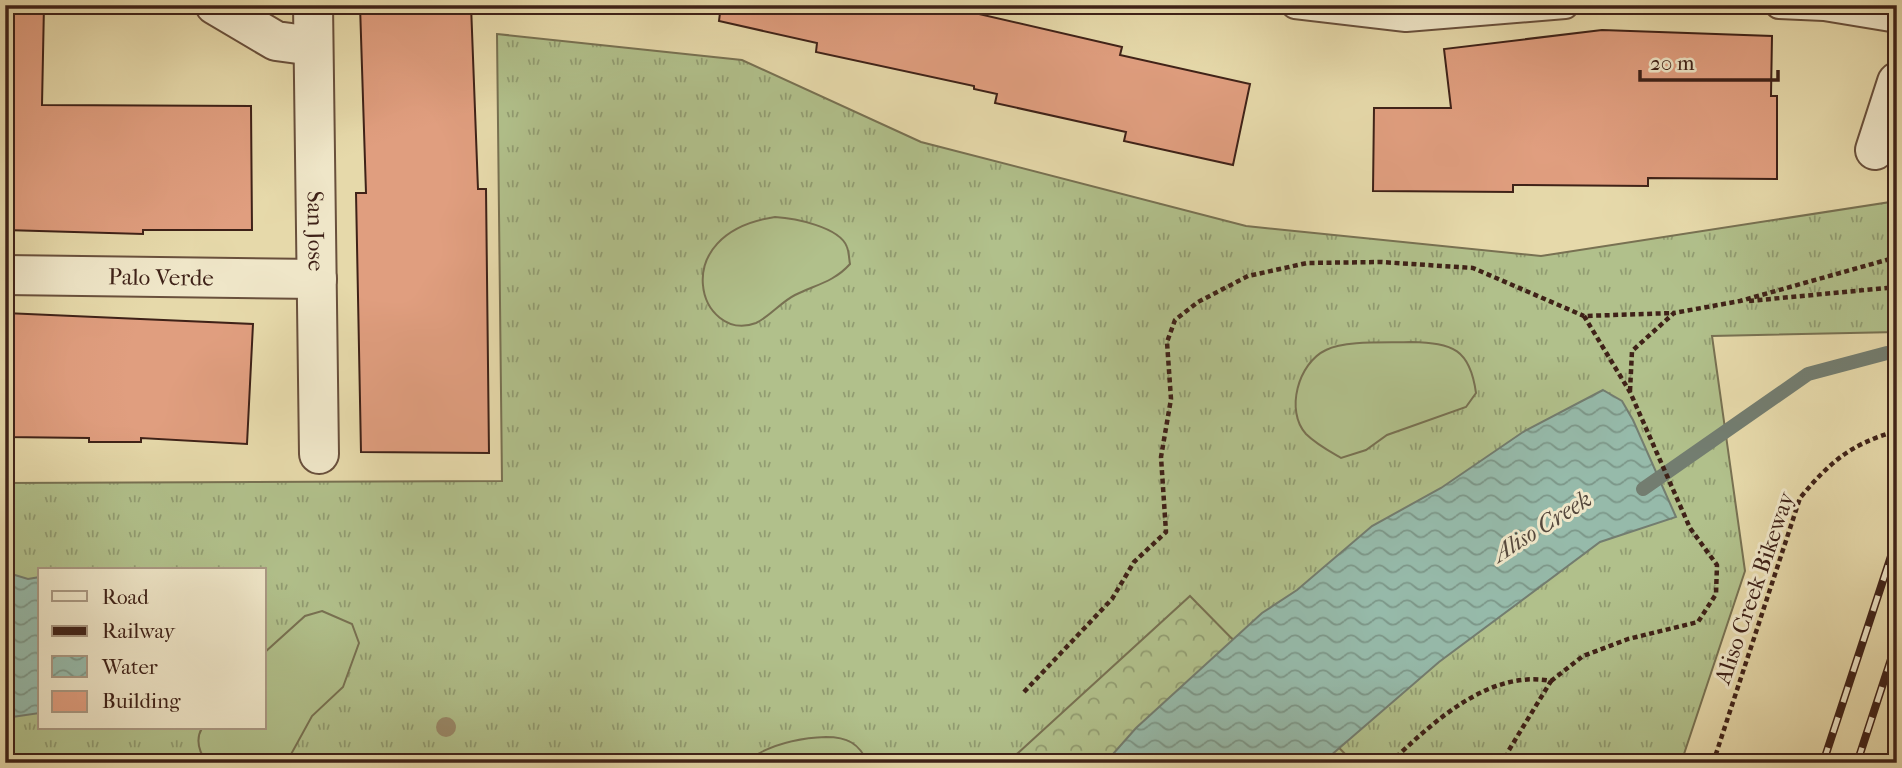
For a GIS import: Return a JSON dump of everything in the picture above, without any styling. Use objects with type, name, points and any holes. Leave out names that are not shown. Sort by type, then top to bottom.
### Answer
[{"type":"street","points":[[215,5],[276,41],[313,46]]},
{"type":"street","name":"San Jose","points":[[313,5],[318,454]]},
{"type":"street","points":[[1875,150],[1897,82]]},
{"type":"street","name":"Palo Verde","points":[[5,275],[317,279]]},
{"type":"lane","points":[[1295,5],[1406,18],[1565,5]]},
{"type":"lane","points":[[1779,5],[1824,7],[1897,19]]},
{"type":"path","points":[[1024,692],[1112,599],[1134,562],[1166,532],[1161,457],[1171,399],[1167,342],[1175,320],[1198,302],[1248,276],[1307,263],[1381,261],[1473,268],[1584,316],[1674,313],[1740,301],[1897,257]]},
{"type":"path","points":[[1713,305],[1871,287],[1897,287]]},
{"type":"path","points":[[1630,392],[1632,351],[1674,313]]},
{"type":"path","points":[[1504,763],[1508,750],[1551,681],[1583,656],[1628,639],[1698,622],[1716,594],[1717,565],[1690,528],[1630,392],[1584,316]]},
{"type":"path","name":"Aliso Creek Bikeway","points":[[1713,763],[1800,498],[1829,463],[1875,437],[1897,431]]},
{"type":"path","points":[[1390,763],[1430,724],[1493,687],[1531,677],[1551,681]]},
{"type":"green space","points":[[497,34],[742,60],[921,142],[1246,226],[1541,256],[1897,201],[1897,332],[1712,336],[1745,571],[1681,763],[5,763],[5,483],[502,481]]},
{"type":"green space","points":[[775,217],[804,222],[835,234],[847,247],[850,264],[831,279],[790,298],[756,323],[736,325],[720,318],[708,303],[703,284],[705,264],[717,244],[740,227]]},
{"type":"green space","points":[[1411,342],[1448,347],[1464,358],[1476,393],[1466,407],[1387,435],[1366,450],[1341,458],[1306,434],[1296,413],[1296,401],[1302,376],[1316,356],[1344,345]]},
{"type":"green space","points":[[1190,596],[1354,763],[1007,763]]},
{"type":"green space","points":[[322,611],[352,624],[359,643],[343,687],[312,716],[285,763],[207,763],[199,746],[201,730],[266,730],[266,651],[305,616]]},
{"type":"green space","points":[[826,737],[840,738],[852,743],[861,750],[868,763],[743,763],[762,751],[782,744]]},
{"type":"water","points":[[1603,390],[1622,401],[1633,420],[1676,517],[1600,542],[1439,662],[1322,763],[1105,763],[1136,728],[1262,613],[1297,590],[1372,526],[1441,488],[1523,432]]},
{"type":"water","points":[[5,572],[28,579],[38,577],[38,713],[5,718]]},
{"type":"building","points":[[5,5],[44,5],[42,105],[251,106],[252,230],[143,230],[143,234],[5,230]]},
{"type":"building","points":[[360,5],[471,5],[478,189],[486,189],[489,453],[361,452],[356,193],[366,193]]},
{"type":"building","points":[[721,5],[940,5],[1122,47],[1120,55],[1250,84],[1233,165],[1124,141],[1126,132],[995,103],[997,94],[974,89],[974,86],[816,52],[817,43],[719,21]]},
{"type":"building","points":[[1602,30],[1772,36],[1771,96],[1777,96],[1777,179],[1648,178],[1648,186],[1513,185],[1513,192],[1373,191],[1374,108],[1451,108],[1444,49]]},
{"type":"building","points":[[5,313],[253,324],[247,444],[141,438],[141,442],[89,442],[89,438],[5,437]]},
{"type":"waterway","name":"Aliso Creek","points":[[1643,489],[1808,374],[1887,353],[1897,354]]},
{"type":"railway","points":[[1823,763],[1897,538]]},
{"type":"railway","points":[[1857,763],[1897,641]]}]
